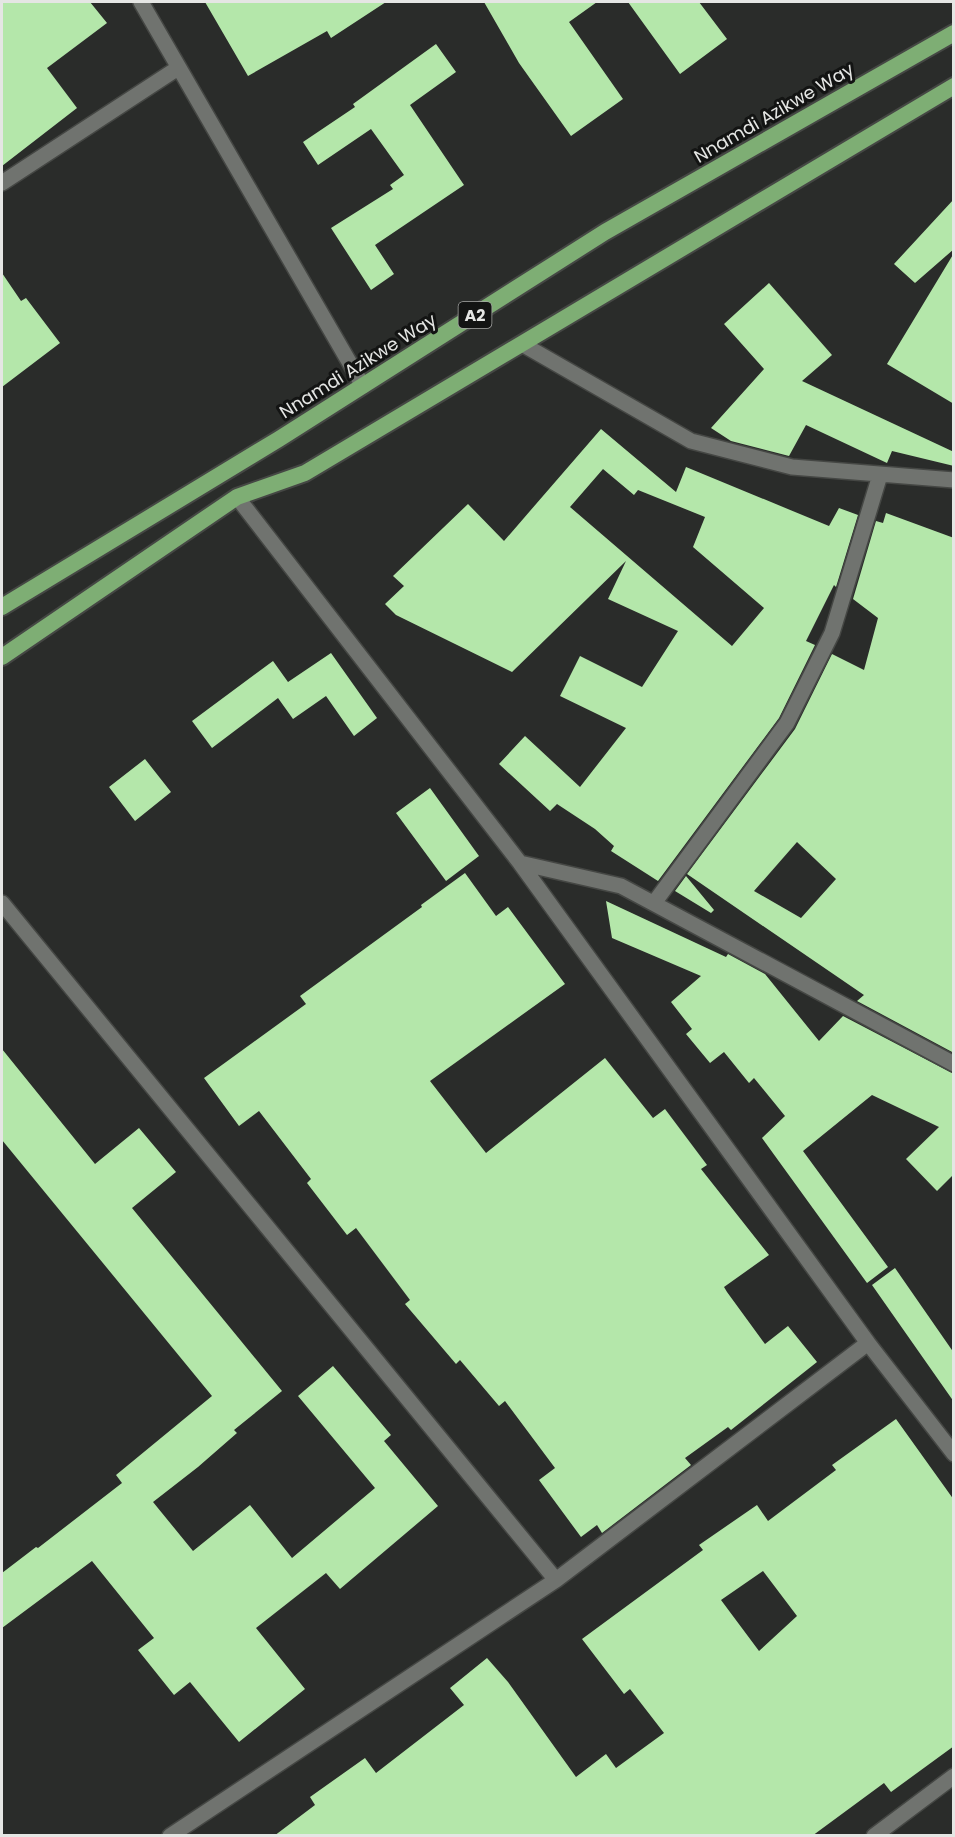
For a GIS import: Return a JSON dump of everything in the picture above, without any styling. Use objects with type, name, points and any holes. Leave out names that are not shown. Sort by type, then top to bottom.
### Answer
[{"type":"highway","name":"Nnamdi Azikwe Way","points":[[2,607],[363,386],[605,232],[954,33]]},
{"type":"highway","points":[[2,657],[237,497],[304,473],[954,86]]},
{"type":"street","points":[[141,2],[363,386]]},
{"type":"street","points":[[2,183],[178,68]]},
{"type":"street","points":[[522,344],[691,441],[792,467],[954,480]]},
{"type":"street","points":[[654,903],[787,723],[832,633],[880,475]]},
{"type":"street","points":[[237,497],[520,863],[868,1343],[954,1454]]},
{"type":"street","points":[[520,863],[621,886],[954,1064]]},
{"type":"street","points":[[2,903],[556,1580]]},
{"type":"street","points":[[171,1836],[556,1580],[868,1343]]},
{"type":"street","points":[[874,1836],[954,1776]]},
{"type":"building","points":[[2,2],[90,2],[107,23],[47,68],[77,108],[2,166]]},
{"type":"building","points":[[205,2],[386,2],[331,38],[327,31],[248,76]]},
{"type":"building","points":[[484,2],[597,2],[569,22],[623,99],[571,136],[519,63]]},
{"type":"building","points":[[628,2],[699,2],[727,39],[680,74]]},
{"type":"building","points":[[436,44],[456,72],[410,105],[464,185],[375,245],[394,274],[371,290],[331,228],[393,189],[390,185],[404,175],[371,129],[318,165],[303,142],[355,107],[353,104]]},
{"type":"building","points":[[954,199],[954,249],[915,283],[894,264]]},
{"type":"building","points":[[954,253],[954,404],[887,364]]},
{"type":"building","points":[[2,273],[21,301],[26,298],[60,343],[2,387]]},
{"type":"building","points":[[769,283],[832,355],[802,381],[954,452],[954,466],[892,451],[887,463],[806,425],[789,456],[731,441],[711,428],[764,369],[724,324]]},
{"type":"building","points":[[601,429],[676,492],[686,467],[829,526],[839,508],[858,515],[836,587],[834,585],[806,641],[815,645],[779,718],[658,881],[611,851],[614,846],[595,829],[557,804],[550,811],[499,764],[525,736],[580,787],[626,728],[560,696],[580,656],[642,687],[678,631],[608,599],[626,561],[512,672],[396,615],[385,604],[404,586],[393,576],[468,504],[504,541]],"holes":[[[603,469],[634,495],[638,490],[705,517],[693,547],[764,608],[732,646],[570,507]]]},
{"type":"building","points":[[886,513],[954,538],[954,1053],[857,1001],[864,995],[687,874],[795,729],[832,654],[864,670],[878,618],[853,599],[876,521],[883,523]],"holes":[[[797,842],[836,879],[801,918],[754,891]]]},
{"type":"building","points":[[331,653],[377,718],[354,736],[326,696],[293,719],[278,698],[212,748],[192,721],[273,661],[288,682]]},
{"type":"building","points":[[145,759],[171,792],[135,821],[109,787]]},
{"type":"building","points":[[430,788],[479,856],[446,881],[396,813]]},
{"type":"building","points":[[465,873],[496,916],[508,907],[565,984],[430,1081],[486,1153],[605,1058],[653,1118],[665,1109],[707,1165],[701,1169],[769,1255],[724,1287],[727,1292],[765,1344],[788,1326],[817,1362],[731,1430],[728,1427],[685,1458],[691,1465],[602,1533],[597,1525],[581,1537],[539,1480],[555,1468],[505,1401],[499,1406],[460,1360],[456,1364],[405,1304],[410,1300],[356,1228],[347,1235],[307,1183],[311,1179],[259,1111],[239,1126],[204,1078],[306,1004],[300,996]]},
{"type":"building","points":[[686,876],[714,910],[711,913],[675,891]]},
{"type":"building","points":[[606,901],[726,957],[728,954],[765,974],[819,1041],[843,1016],[954,1074],[954,1174],[937,1191],[906,1159],[939,1127],[872,1095],[803,1151],[888,1267],[867,1283],[762,1138],[785,1116],[754,1078],[749,1083],[724,1052],[710,1063],[686,1034],[692,1029],[671,1002],[701,976],[612,938]]},
{"type":"building","points":[[2,1049],[95,1164],[139,1128],[176,1172],[132,1208],[282,1391],[234,1430],[237,1433],[198,1467],[153,1502],[193,1551],[250,1505],[292,1558],[375,1488],[298,1396],[333,1366],[391,1435],[384,1441],[438,1506],[340,1589],[326,1573],[256,1628],[305,1689],[239,1742],[190,1682],[174,1695],[138,1650],[154,1638],[92,1561],[2,1628],[2,1573],[122,1483],[116,1475],[212,1396],[2,1140]]},
{"type":"building","points":[[895,1268],[954,1353],[954,1402],[872,1285]]},
{"type":"building","points":[[896,1419],[954,1500],[954,1746],[891,1792],[884,1783],[812,1836],[274,1836],[315,1805],[310,1797],[365,1758],[376,1773],[464,1705],[450,1688],[487,1658],[508,1682],[576,1777],[606,1754],[616,1768],[664,1733],[630,1689],[624,1694],[582,1639],[703,1550],[699,1545],[757,1505],[768,1521],[836,1470],[832,1465]],"holes":[[[763,1571],[797,1616],[759,1651],[721,1600]]]}]
